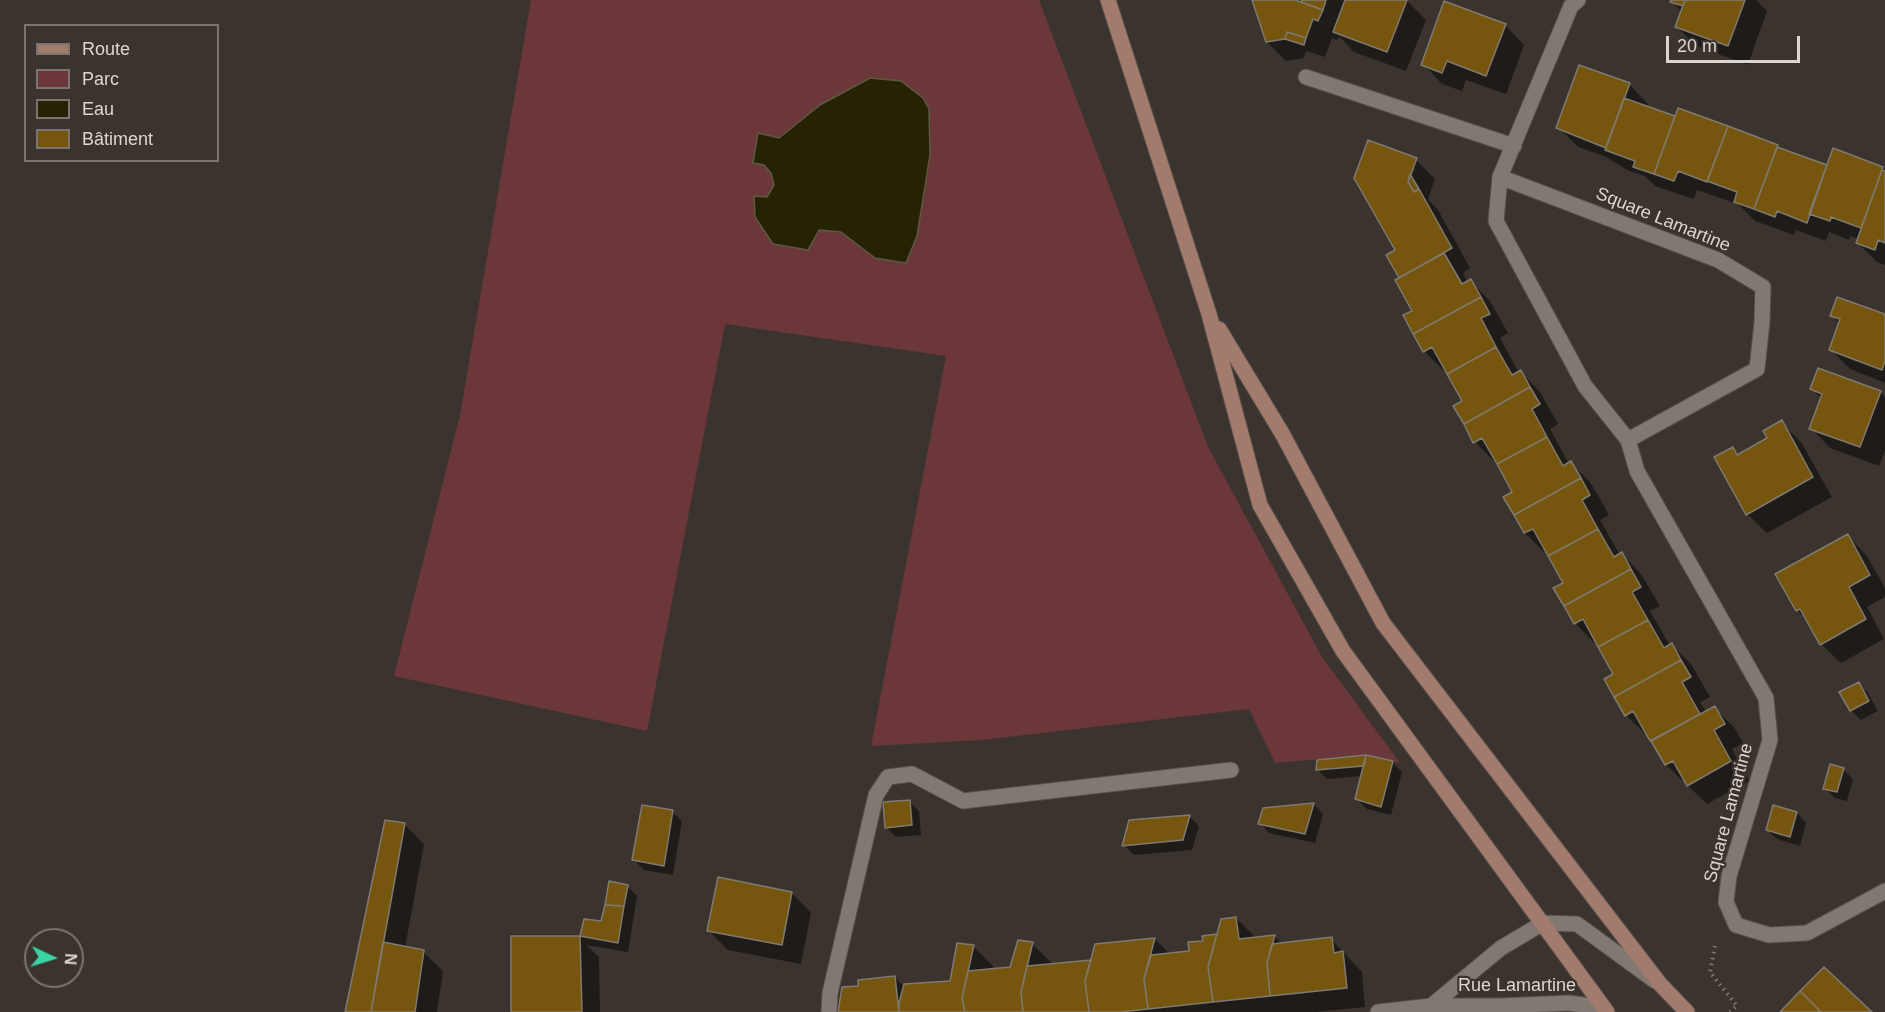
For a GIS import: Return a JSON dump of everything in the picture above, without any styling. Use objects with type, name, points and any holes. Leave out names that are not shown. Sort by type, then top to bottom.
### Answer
[{"type":"main road","points":[[1108,0],[1209,314],[1260,506],[1343,651],[1605,1010]]},
{"type":"main road","points":[[1209,314],[1283,435],[1383,622],[1660,984],[1687,1012]]},
{"type":"street","name":"Square Lamartine","points":[[1578,0],[1571,6],[1500,177],[1496,221],[1585,386],[1628,440],[1637,471],[1766,698],[1770,740],[1729,876],[1726,902],[1736,925]]},
{"type":"street","points":[[1306,76],[1514,146]]},
{"type":"street","name":"Square Lamartine","points":[[1500,177],[1718,260],[1763,287],[1757,369],[1628,440]]},
{"type":"street","points":[[829,1012],[830,993],[876,795],[888,777],[912,774],[963,801],[1231,770]]},
{"type":"street","points":[[1736,925],[1769,935],[1807,933],[1885,891]]},
{"type":"street","points":[[1543,923],[1577,924],[1660,984]]},
{"type":"street","name":"Rue Lamartine","points":[[1431,1006],[1501,948],[1543,923]]},
{"type":"street","name":"Rue Lamartine","points":[[1378,1012],[1431,1006],[1569,1003],[1605,1010]]},
{"type":"path","points":[[1730,1012],[1737,1006],[1710,972],[1715,943],[1736,925]]},
{"type":"green space","points":[[531,0],[1039,0],[1208,447],[1322,657],[1400,763],[1366,755],[1275,763],[1249,709],[982,740],[871,746],[946,356],[725,324],[647,731],[394,676],[460,415]]},
{"type":"water","points":[[870,78],[901,81],[923,98],[929,109],[930,155],[917,236],[906,263],[875,258],[841,232],[819,230],[808,250],[773,244],[755,217],[754,196],[767,197],[774,185],[771,173],[764,165],[753,163],[758,133],[779,138],[820,105]]},
{"type":"building","points":[[1252,0],[1295,0],[1323,10],[1318,21],[1313,19],[1306,38],[1287,32],[1285,39],[1266,42]]},
{"type":"building","points":[[1302,0],[1326,0],[1323,10],[1301,2]]},
{"type":"building","points":[[1345,0],[1407,0],[1387,52],[1333,32]]},
{"type":"building","points":[[1671,0],[1685,0],[1683,6],[1670,2]]},
{"type":"building","points":[[1685,0],[1745,0],[1728,46],[1675,27]]},
{"type":"building","points":[[1444,1],[1506,24],[1486,76],[1447,61],[1442,73],[1421,65]]},
{"type":"building","points":[[1287,32],[1306,38],[1304,45],[1285,39]]},
{"type":"building","points":[[1579,65],[1630,83],[1606,148],[1556,128]]},
{"type":"building","points":[[1624,98],[1675,116],[1654,174],[1633,167],[1635,161],[1605,150]]},
{"type":"building","points":[[1678,108],[1728,126],[1707,182],[1678,171],[1674,181],[1654,174]]},
{"type":"building","points":[[1728,126],[1778,145],[1754,209],[1734,202],[1737,192],[1707,181]]},
{"type":"building","points":[[1368,140],[1417,158],[1408,182],[1414,192],[1419,189],[1452,248],[1399,278],[1386,255],[1395,250],[1354,178]]},
{"type":"building","points":[[1777,147],[1827,165],[1807,223],[1777,211],[1775,217],[1754,209]]},
{"type":"building","points":[[1833,148],[1883,167],[1861,228],[1831,217],[1830,221],[1809,214]]},
{"type":"building","points":[[1882,170],[1885,171],[1885,243],[1878,240],[1875,250],[1856,243]]},
{"type":"building","points":[[1410,174],[1419,189],[1414,192],[1408,182]]},
{"type":"building","points":[[1444,253],[1462,284],[1471,279],[1481,297],[1413,334],[1403,315],[1412,311],[1395,280]]},
{"type":"building","points":[[1481,297],[1490,314],[1481,318],[1496,347],[1447,374],[1432,347],[1423,352],[1413,334]]},
{"type":"building","points":[[1837,297],[1885,314],[1885,361],[1882,370],[1829,350],[1840,319],[1830,316]]},
{"type":"building","points":[[1496,347],[1512,375],[1521,370],[1530,387],[1464,424],[1453,406],[1462,401],[1447,374]]},
{"type":"building","points":[[1818,368],[1881,391],[1860,447],[1809,429],[1822,394],[1810,389]]},
{"type":"building","points":[[1530,387],[1540,404],[1532,409],[1547,437],[1497,464],[1482,438],[1473,443],[1464,424]]},
{"type":"building","points":[[1782,420],[1813,477],[1746,515],[1714,457],[1733,447],[1737,455],[1767,438],[1763,431]]},
{"type":"building","points":[[1547,437],[1563,466],[1571,461],[1581,478],[1514,515],[1503,497],[1512,492],[1497,464]]},
{"type":"building","points":[[1581,478],[1590,495],[1582,500],[1598,529],[1548,556],[1533,529],[1524,533],[1514,515]]},
{"type":"building","points":[[1598,529],[1614,557],[1622,552],[1631,569],[1564,606],[1553,588],[1563,583],[1548,556]]},
{"type":"building","points":[[1848,534],[1870,575],[1849,587],[1866,619],[1820,645],[1800,609],[1796,611],[1775,574]]},
{"type":"building","points":[[1631,569],[1641,587],[1632,592],[1648,620],[1598,647],[1583,619],[1574,624],[1564,606]]},
{"type":"building","points":[[1648,620],[1664,648],[1672,643],[1681,660],[1614,697],[1604,679],[1613,674],[1598,647]]},
{"type":"building","points":[[1681,660],[1691,677],[1682,682],[1700,714],[1650,741],[1633,711],[1625,716],[1614,697]]},
{"type":"building","points":[[1859,682],[1869,701],[1850,711],[1839,692]]},
{"type":"building","points":[[1715,706],[1725,724],[1714,730],[1731,761],[1687,786],[1673,761],[1665,765],[1651,741]]},
{"type":"building","points":[[1366,755],[1393,761],[1381,807],[1355,799]]},
{"type":"building","points":[[1366,755],[1364,766],[1316,770],[1317,760]]},
{"type":"building","points":[[1830,764],[1844,768],[1837,792],[1823,789]]},
{"type":"building","points":[[910,800],[912,825],[885,828],[883,802]]},
{"type":"building","points":[[1314,803],[1305,834],[1258,824],[1263,808]]},
{"type":"building","points":[[642,805],[673,810],[664,866],[632,860]]},
{"type":"building","points":[[1773,805],[1797,812],[1790,837],[1766,830]]},
{"type":"building","points":[[1190,815],[1183,840],[1122,846],[1129,820]]},
{"type":"building","points":[[385,820],[405,823],[371,1012],[345,1012]]},
{"type":"building","points":[[718,877],[792,892],[782,945],[707,931]]},
{"type":"building","points":[[609,881],[628,885],[624,906],[605,905]]},
{"type":"building","points":[[605,905],[624,906],[618,943],[580,936],[584,919],[601,921]]},
{"type":"building","points":[[1236,917],[1239,939],[1275,935],[1267,963],[1270,996],[1213,1002],[1208,967],[1221,919]]},
{"type":"building","points":[[1217,934],[1208,967],[1213,1002],[1148,1009],[1144,979],[1151,955],[1189,951],[1188,942],[1203,941],[1202,936]]},
{"type":"building","points":[[511,936],[580,936],[582,1012],[511,1012]]},
{"type":"building","points":[[1332,937],[1334,953],[1343,951],[1347,988],[1270,996],[1267,963],[1272,944]]},
{"type":"building","points":[[1155,938],[1144,979],[1148,1009],[1089,1012],[1085,981],[1095,944]]},
{"type":"building","points":[[1018,940],[1033,942],[1021,992],[1023,1012],[965,1012],[962,998],[968,971],[1010,967]]},
{"type":"building","points":[[383,942],[424,950],[415,1012],[371,1012]]},
{"type":"building","points":[[957,943],[974,945],[962,998],[965,1012],[899,1012],[904,984],[950,981]]},
{"type":"building","points":[[1091,960],[1085,981],[1089,1012],[1023,1012],[1021,992],[1027,966]]},
{"type":"building","points":[[1824,967],[1872,1012],[1821,1012],[1800,991]]},
{"type":"building","points":[[895,976],[899,1012],[838,1012],[842,987],[858,986],[858,980]]},
{"type":"building","points":[[1800,991],[1821,1012],[1780,1012]]}]
